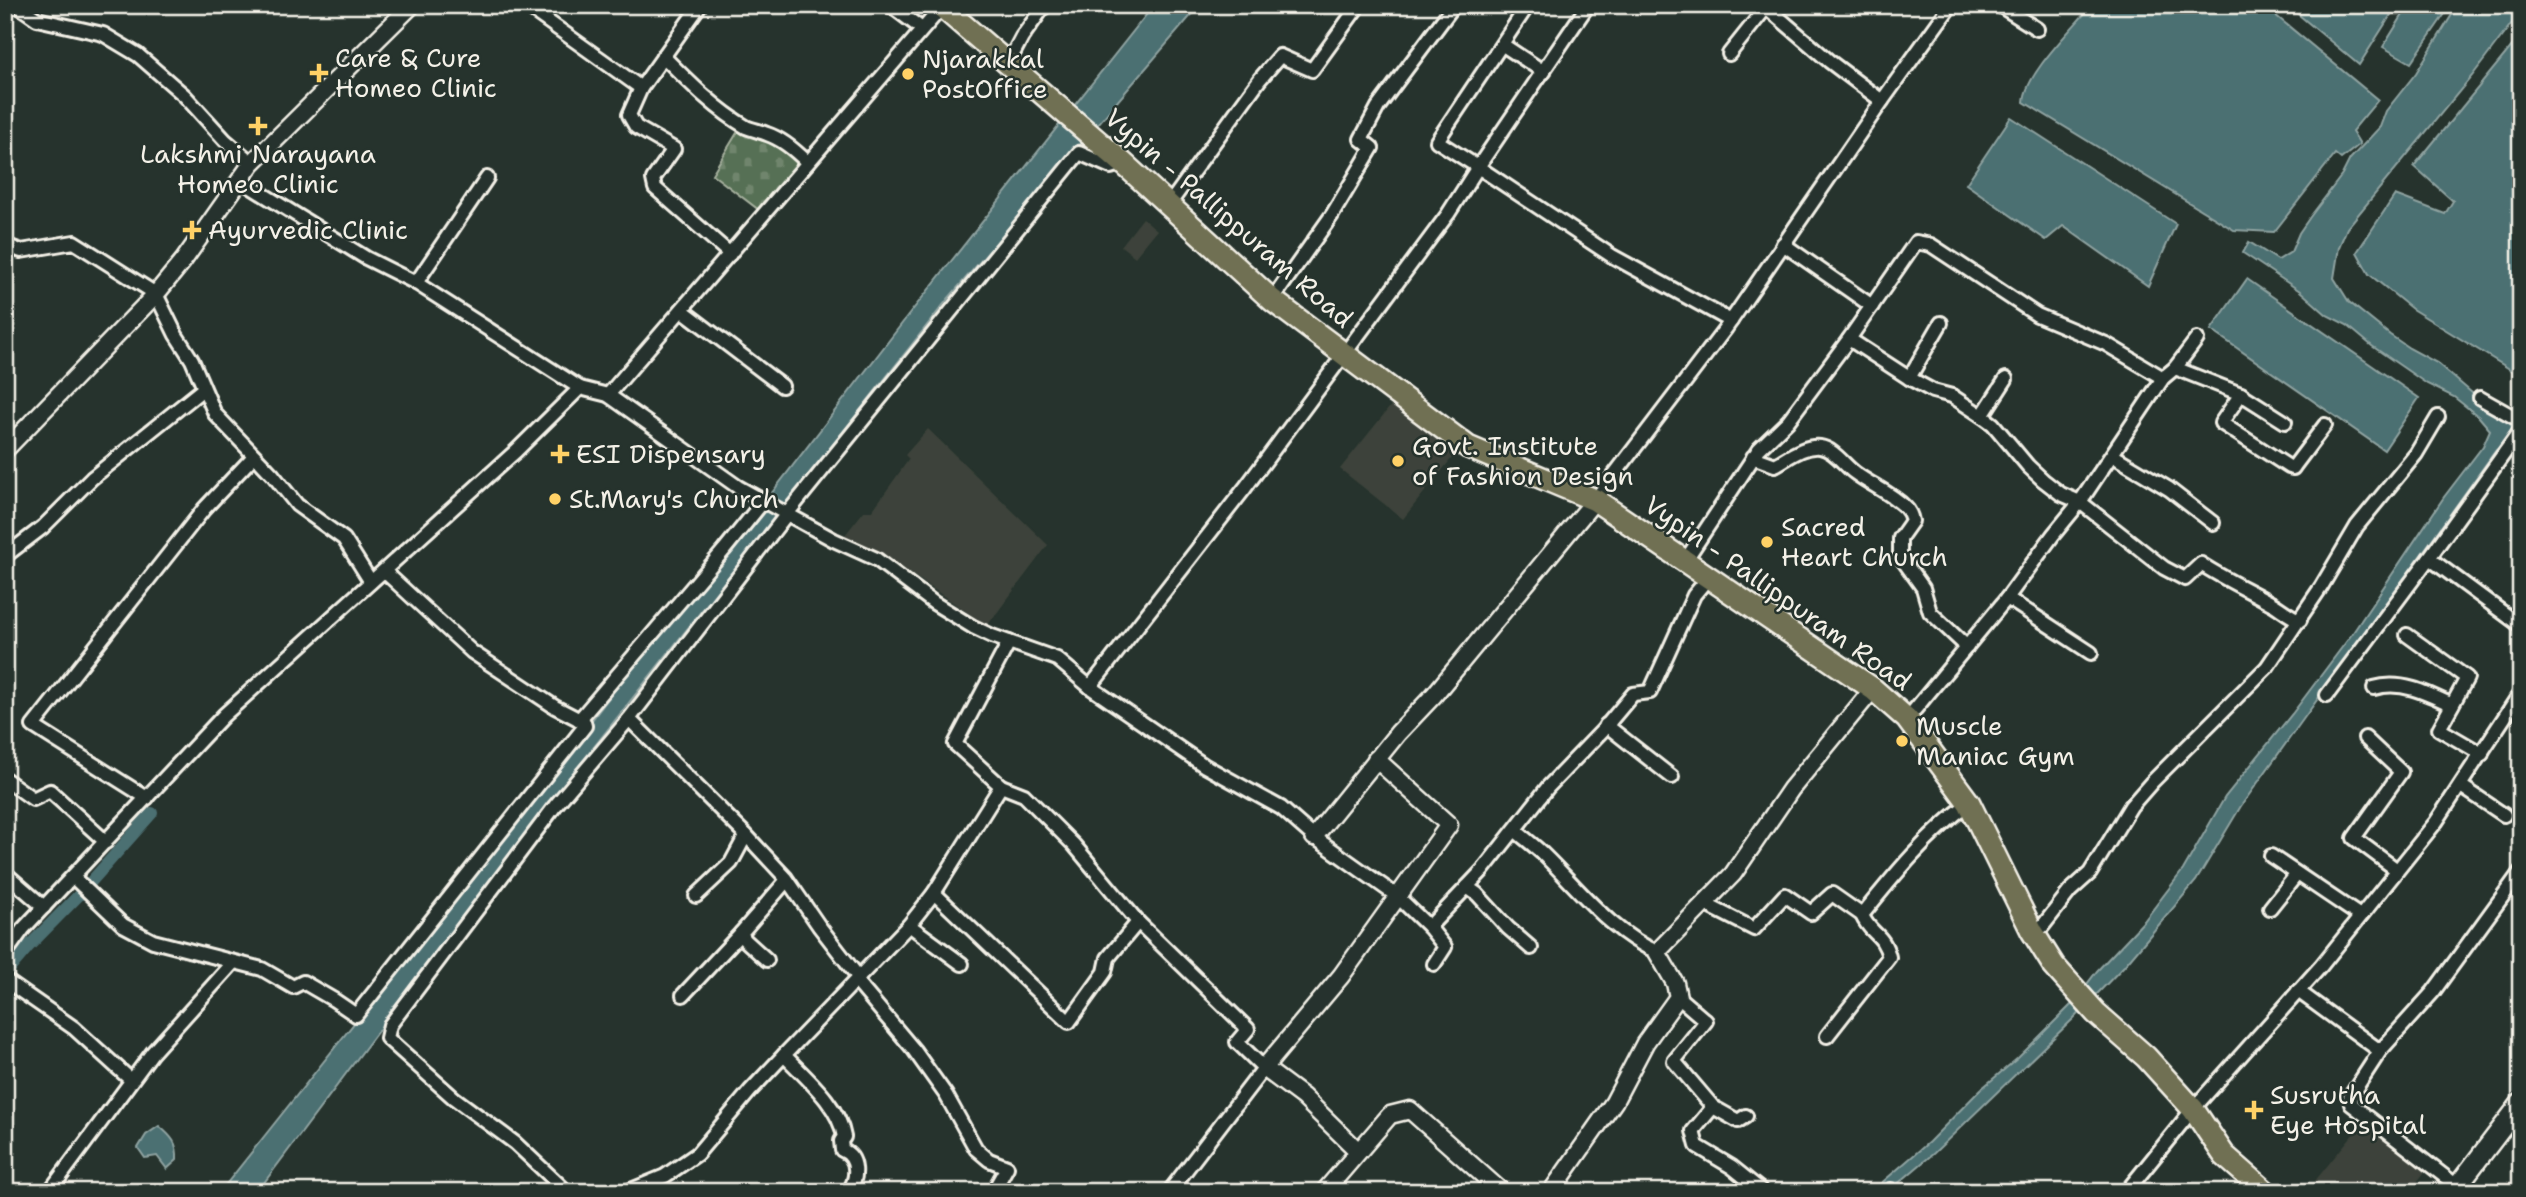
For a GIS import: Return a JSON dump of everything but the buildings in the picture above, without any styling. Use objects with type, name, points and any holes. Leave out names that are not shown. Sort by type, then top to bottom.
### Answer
[{"type":"main road","name":"Vypin - Pallippuram Road","points":[[942,6],[1123,163],[1272,300],[1468,447],[1595,500],[1872,689],[1907,719],[1969,803],[2032,931],[2054,966],[2096,1013],[2146,1057],[2193,1109],[2224,1155],[2266,1192]]},
{"type":"main road","points":[[2455,1189],[2521,1103]]},
{"type":"street","points":[[17,5],[37,19],[103,34],[138,55],[185,96],[225,140],[252,163]]},
{"type":"street","points":[[37,19],[45,5]]},
{"type":"street","points":[[5,450],[156,294],[184,261],[252,163],[412,5]]},
{"type":"street","points":[[525,5],[641,88]]},
{"type":"street","points":[[700,5],[641,88],[629,114],[636,127],[674,149],[653,179],[655,188],[730,254]]},
{"type":"street","points":[[890,5],[922,29]]},
{"type":"street","points":[[1013,54],[1045,5]]},
{"type":"street","points":[[1168,205],[1260,79],[1280,56],[1312,70],[1359,5]]},
{"type":"street","points":[[1272,300],[1332,215],[1372,148],[1361,139],[1378,107],[1454,5]]},
{"type":"street","points":[[1528,5],[1437,141],[1612,256],[1731,321]]},
{"type":"street","points":[[1090,687],[1245,488],[1448,214],[1588,5]]},
{"type":"street","points":[[1314,836],[1595,500],[1731,321],[1951,5]]},
{"type":"street","points":[[1999,5],[2037,29]]},
{"type":"street","points":[[608,395],[942,6]]},
{"type":"street","points":[[1729,54],[1766,6],[1829,61],[1882,101]]},
{"type":"street","points":[[1503,45],[1544,72]]},
{"type":"street","points":[[663,56],[692,85],[724,111],[749,128],[771,136],[807,162]]},
{"type":"street","points":[[567,1192],[515,1143],[454,1098],[387,1038],[390,1026],[539,828],[629,719],[786,515],[1079,153],[1111,167],[1123,163]]},
{"type":"street","points":[[416,283],[487,178]]},
{"type":"street","points":[[240,180],[366,258],[416,283],[580,388],[608,395],[762,503],[579,720]]},
{"type":"street","points":[[5,245],[22,251],[74,242],[156,294],[192,360],[215,414],[297,505],[344,540],[371,582]]},
{"type":"street","points":[[1685,561],[1753,457],[1788,421],[1916,242],[1931,245],[2038,315],[2106,344],[2163,378]]},
{"type":"street","points":[[1783,244],[1872,306]]},
{"type":"street","points":[[682,310],[782,386]]},
{"type":"street","points":[[1909,378],[1941,323]]},
{"type":"street","points":[[1849,339],[1909,378],[1933,391],[1952,396],[1982,416],[1993,424],[2043,480],[2061,494],[2080,502],[2164,568],[2185,579],[2201,564],[2300,620]]},
{"type":"street","points":[[1907,719],[2007,598],[2053,534],[2080,502],[2163,378],[2175,368],[2197,339]]},
{"type":"street","points":[[2175,368],[2241,394],[2284,422]]},
{"type":"street","points":[[1982,416],[2006,379]]},
{"type":"street","points":[[5,954],[23,929],[44,907],[82,885],[106,842],[224,715],[516,451],[580,388]]},
{"type":"street","points":[[5,556],[43,527],[92,478],[203,389]]},
{"type":"street","points":[[2241,394],[2221,423],[2289,467],[2295,465],[2325,425]]},
{"type":"street","points":[[2480,398],[2521,421]]},
{"type":"street","points":[[2032,931],[2042,927],[2070,891],[2090,873],[2131,806],[2152,782],[2267,667],[2300,620],[2357,526],[2416,454],[2438,417]]},
{"type":"street","points":[[2327,695],[2521,430]]},
{"type":"street","points":[[1753,457],[1775,465],[1801,451],[1821,447],[1835,455],[1854,473],[1903,505],[1910,513],[1912,521],[1899,538],[1900,556],[1923,588],[1930,612],[1967,647]]},
{"type":"street","points":[[2112,455],[2169,489],[2213,523]]},
{"type":"street","points":[[147,797],[33,726],[204,509],[254,456]]},
{"type":"street","points":[[738,487],[763,503],[876,559],[934,603],[973,627],[1057,659],[1090,687],[1205,766],[1281,808],[1314,836],[1397,896],[1429,927],[1445,947],[1434,964]]},
{"type":"street","points":[[2429,558],[2521,626]]},
{"type":"street","points":[[82,885],[123,925],[153,941],[262,969],[293,987],[303,982],[356,1016],[585,726],[472,652],[384,571]]},
{"type":"street","points":[[1429,927],[1467,887],[1548,787],[1633,694],[1650,692],[1693,595],[1709,577]]},
{"type":"street","points":[[2007,598],[2091,653]]},
{"type":"street","points":[[2407,635],[2467,678],[2439,729],[2482,754]]},
{"type":"street","points":[[1009,642],[955,744],[1001,786],[1024,795],[1074,845],[1138,922],[1248,1029],[1237,1042],[1264,1068],[1303,1097],[1359,1151]]},
{"type":"street","points":[[2374,688],[2387,684],[2420,690],[2452,705]]},
{"type":"street","points":[[1657,952],[1732,874],[1791,789],[1872,689]]},
{"type":"street","points":[[2126,1192],[2193,1109],[2298,991],[2397,870],[2461,786],[2521,692]]},
{"type":"street","points":[[629,719],[746,835],[787,880],[857,980],[946,1095],[976,1149],[989,1160],[1007,1167],[993,1192]]},
{"type":"street","points":[[1606,726],[1672,777]]},
{"type":"street","points":[[2365,738],[2401,772],[2354,838],[2397,870]]},
{"type":"street","points":[[1169,1192],[1264,1068],[1341,976],[1449,825],[1376,760]]},
{"type":"street","points":[[5,779],[33,799],[50,791],[106,842]]},
{"type":"street","points":[[626,1192],[664,1176],[697,1154],[750,1091],[909,925],[934,893],[1001,786]]},
{"type":"street","points":[[2461,786],[2504,815]]},
{"type":"street","points":[[1862,915],[1907,860],[1944,822],[1969,803]]},
{"type":"street","points":[[1515,830],[1636,943],[1657,952],[1675,983],[1678,997],[1706,1021],[1674,1061],[1713,1107],[1738,1121],[1746,1115]]},
{"type":"street","points":[[696,896],[731,863],[746,835]]},
{"type":"street","points":[[2271,856],[2360,916]]},
{"type":"street","points":[[2455,1189],[2351,1104],[2350,1097],[2380,1051],[2434,992],[2521,871]]},
{"type":"street","points":[[5,873],[44,907]]},
{"type":"street","points":[[2270,908],[2297,874]]},
{"type":"street","points":[[684,995],[787,880]]},
{"type":"street","points":[[1467,887],[1531,948]]},
{"type":"street","points":[[934,893],[1069,1021],[1105,972],[1108,958],[1138,922]]},
{"type":"street","points":[[1705,904],[1754,929],[1785,895],[1811,913],[1832,894],[1862,915],[1866,925],[1886,942],[1889,957],[1827,1036]]},
{"type":"street","points":[[909,925],[962,964]]},
{"type":"street","points":[[741,933],[744,940],[767,960]]},
{"type":"street","points":[[49,1192],[131,1080],[181,1018],[233,963]]},
{"type":"street","points":[[5,980],[74,1028],[131,1080]]},
{"type":"street","points":[[2298,991],[2380,1051]]},
{"type":"street","points":[[1551,1192],[1614,1102],[1645,1043],[1678,997]]},
{"type":"street","points":[[785,1055],[809,1081],[842,1126],[842,1150],[848,1153],[853,1161],[856,1173],[848,1192]]},
{"type":"street","points":[[1713,1107],[1693,1131],[1697,1146],[1732,1167],[1763,1192]]},
{"type":"street","points":[[1325,1192],[1390,1115],[1410,1110],[1502,1192]]},
{"type":"shaded area","points":[[1143,218],[1157,230],[1135,257],[1121,246]]},
{"type":"shaded area","name":"Govt. Institute of Fashion Design","points":[[1393,403],[1456,453],[1403,519],[1340,469]]},
{"type":"shaded area","points":[[928,429],[1048,545],[987,626],[910,573],[845,535],[864,511],[872,511],[909,459],[905,455]]},
{"type":"shaded area","points":[[2367,1117],[2428,1168],[2409,1192],[2306,1192]]},
{"type":"green space","points":[[740,128],[778,141],[801,160],[759,210],[712,174]]},
{"type":"water","points":[[1154,5],[1200,5],[948,299],[541,814],[257,1192],[220,1192],[525,808],[658,633],[738,537],[907,317]]},
{"type":"water","points":[[2092,5],[2263,5],[2378,100],[2352,131],[2360,144],[2341,159],[2335,154],[2274,232],[2234,230],[2024,102],[2026,91],[2041,65]]},
{"type":"water","points":[[2287,5],[2378,5],[2392,13],[2359,65]]},
{"type":"water","points":[[2392,5],[2451,5],[2411,63],[2383,47],[2404,13]]},
{"type":"water","points":[[2458,5],[2521,5],[2521,11],[2472,76],[2347,228],[2339,247],[2334,278],[2349,302],[2390,335],[2437,363],[2472,393],[2519,425],[2513,439],[2496,450],[2241,806],[2196,881],[2124,966],[1934,1153],[1888,1192],[1871,1192],[1929,1142],[1981,1089],[2018,1058],[2071,1005],[2097,971],[2144,921],[2183,870],[2225,797],[2352,634],[2444,497],[2483,446],[2490,430],[2479,417],[2454,397],[2427,384],[2372,346],[2347,325],[2327,315],[2300,291],[2243,253],[2249,242],[2278,260],[2291,252],[2299,233],[2342,175],[2350,159],[2380,127],[2386,111],[2416,73]]},
{"type":"water","points":[[2521,35],[2521,376],[2412,309],[2369,274],[2357,252],[2395,195],[2445,214],[2453,201],[2414,166]]},
{"type":"water","points":[[2011,117],[2176,224],[2148,286],[2063,226],[2046,240],[1966,184]]},
{"type":"water","points":[[2247,279],[2419,398],[2384,450],[2211,330]]},
{"type":"water","points":[[159,1126],[171,1137],[176,1149],[177,1160],[167,1169],[157,1156],[145,1158],[138,1148],[146,1135]]},
{"type":"waterway","points":[[5,974],[152,813]]},
{"type":"place","name":"Care & Cure Homeo Clinic","points":[[319,73]]},
{"type":"place","name":"Njarakkal PostOffice","points":[[908,74]]},
{"type":"place","name":"Lakshmi Narayana Homeo Clinic","points":[[258,126]]},
{"type":"place","name":"Ayurvedic Clinic","points":[[192,230]]},
{"type":"place","name":"ESI Dispensary","points":[[560,454]]},
{"type":"place","name":"Govt. Institute of Fashion Design","points":[[1398,461]]},
{"type":"place","name":"St.Mary's Church","points":[[555,499]]},
{"type":"place","name":"Sacred Heart Church","points":[[1767,542]]},
{"type":"place","name":"Muscle Maniac Gym","points":[[1902,741]]},
{"type":"place","name":"Susrutha Eye Hospital","points":[[2254,1110]]}]
